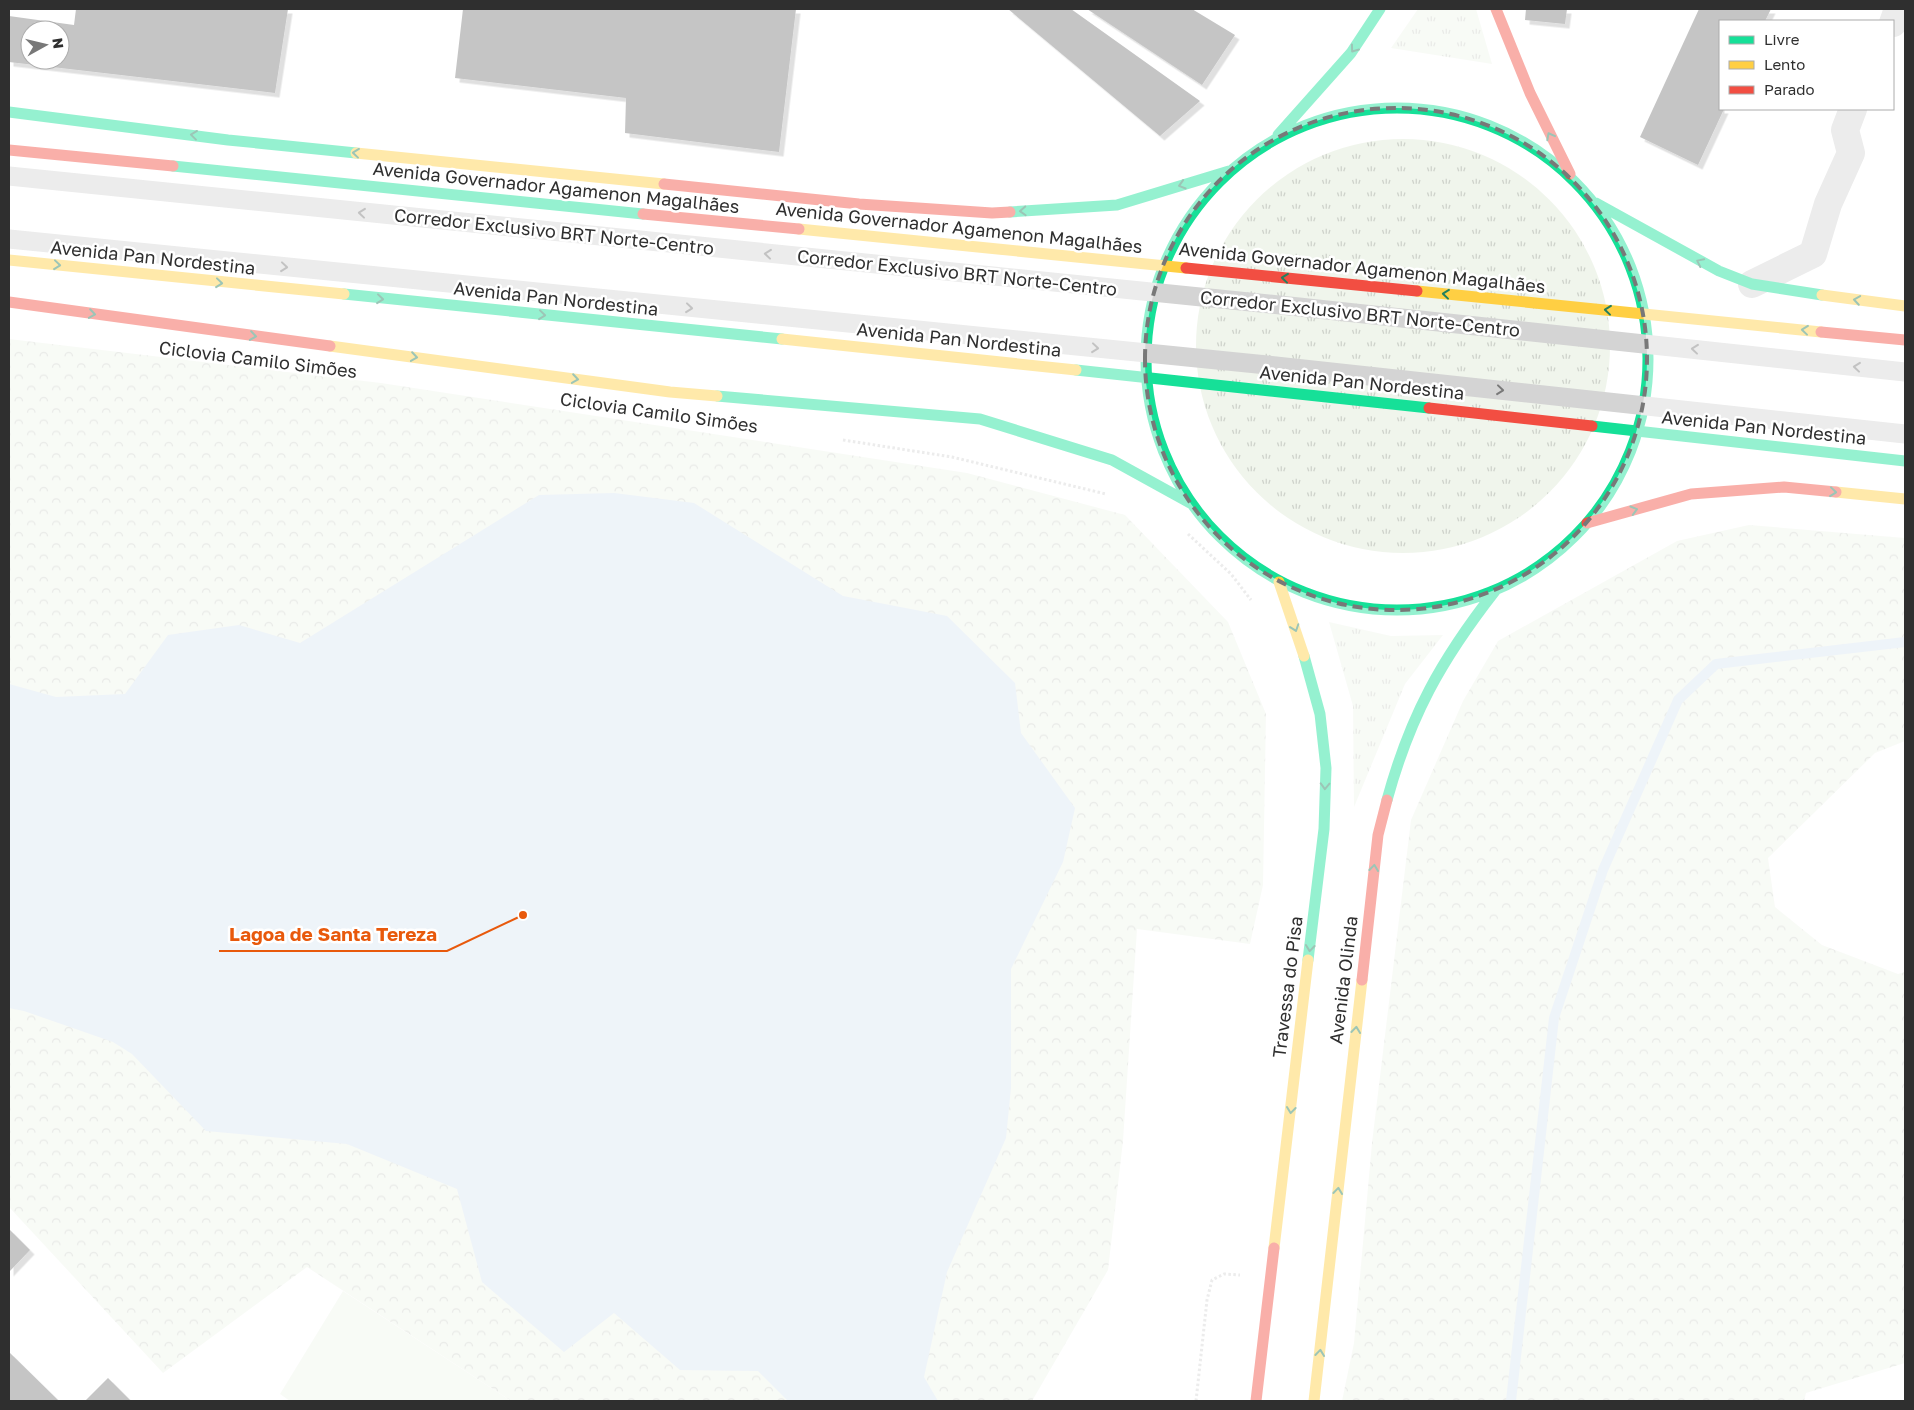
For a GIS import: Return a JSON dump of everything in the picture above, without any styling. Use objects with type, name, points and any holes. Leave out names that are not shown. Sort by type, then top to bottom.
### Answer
[{"type":"main road","points":[[1277,136],[1352,110],[1432,109],[1508,132],[1573,179],[1592,201],[1620,243],[1638,289],[1646,338],[1646,388],[1635,437],[1616,482],[1588,523],[1552,556],[1529,573],[1495,591],[1453,605],[1408,611],[1364,609],[1320,600],[1279,582],[1230,548],[1190,503],[1166,457],[1150,407],[1145,355],[1152,303],[1168,254],[1194,209],[1229,171],[1277,136],[1351,54],[1380,9]]},
{"type":"main road","points":[[1496,9],[1516,62],[1573,179]]},
{"type":"main road","name":"Avenida Governador Agamenon Magalhães","points":[[9,112],[228,140],[859,204],[992,213],[1117,205],[1229,171]]},
{"type":"main road","name":"Avenida Governador Agamenon Magalhães","points":[[9,150],[1905,340]]},
{"type":"main road","points":[[1592,201],[1684,253],[1719,271],[1752,284],[1905,306]]},
{"type":"main road","name":"Avenida Pan Nordestina","points":[[9,260],[1168,378],[1905,461]]},
{"type":"main road","points":[[9,302],[670,392],[980,419],[1056,441],[1112,460],[1190,503]]},
{"type":"main road","points":[[1588,523],[1700,493],[1784,487],[1905,499]]},
{"type":"main road","name":"Travessa do Pisa","points":[[1256,1401],[1324,829],[1326,770],[1320,716],[1308,664],[1279,582]]},
{"type":"main road","name":"Avenida Olinda","points":[[1314,1401],[1378,835],[1392,779],[1405,741],[1427,690],[1465,628],[1495,591]]},
{"type":"street","points":[[1752,284],[1813,254],[1828,204],[1851,153],[1845,130],[1853,110]]},
{"type":"lane","name":"Corredor Exclusivo BRT Norte-Centro","points":[[9,176],[1299,307],[1905,372]]},
{"type":"lane","points":[[9,239],[1276,366],[1905,434]]},
{"type":"path","points":[[837,439],[952,457],[1112,496]]},
{"type":"path","points":[[1186,533],[1231,574],[1252,601]]},
{"type":"highlighted area","points":[[1432,109],[1508,133],[1573,179],[1619,243],[1638,289],[1647,338],[1646,389],[1635,437],[1616,482],[1587,523],[1560,551],[1495,591],[1453,605],[1409,611],[1364,609],[1320,599],[1279,582],[1230,547],[1190,503],[1166,457],[1150,407],[1145,355],[1152,303],[1168,254],[1194,209],[1229,171],[1277,136],[1352,110]]},
{"type":"green space","points":[[1418,9],[1476,9],[1492,64],[1391,48]]},
{"type":"green space","points":[[1403,139],[1443,143],[1482,155],[1518,174],[1549,200],[1575,231],[1594,267],[1606,306],[1610,346],[1606,386],[1594,425],[1575,461],[1549,492],[1518,518],[1482,537],[1443,549],[1403,553],[1363,549],[1324,537],[1288,518],[1257,492],[1231,461],[1212,425],[1200,386],[1196,346],[1200,306],[1212,267],[1231,231],[1257,200],[1288,174],[1324,155],[1363,143]]},
{"type":"green space","points":[[9,339],[381,383],[967,473],[1125,515],[1228,622],[1266,714],[1263,885],[1250,944],[1137,929],[1123,1141],[1108,1270],[1032,1401],[511,1401],[307,1267],[163,1373],[9,1207]]},
{"type":"green space","points":[[1749,525],[1905,538],[1905,741],[1875,753],[1768,858],[1775,907],[1822,945],[1898,974],[1905,972],[1905,1363],[1806,1393],[1804,1401],[1342,1401],[1354,1343],[1372,1143],[1411,820],[1463,701],[1498,641],[1677,541]]},
{"type":"green space","points":[[1329,622],[1391,636],[1443,635],[1405,684],[1354,807],[1353,706]]},
{"type":"green space","points":[[343,1291],[511,1401],[290,1401],[280,1394]]},
{"type":"shaded area","points":[[614,493],[694,503],[843,596],[947,616],[1015,683],[1021,733],[1075,808],[1063,862],[1011,969],[1011,1088],[1006,1138],[947,1272],[924,1377],[938,1401],[788,1401],[758,1371],[680,1370],[614,1313],[564,1352],[482,1282],[457,1189],[347,1144],[206,1131],[132,1054],[113,1042],[24,1011],[9,1008],[9,684],[56,697],[125,694],[168,635],[239,625],[300,643],[539,495]]},
{"type":"building","points":[[76,9],[288,9],[275,93],[70,69],[70,24],[74,25]]},
{"type":"building","points":[[463,9],[796,9],[779,152],[625,133],[626,98],[455,78]]},
{"type":"building","points":[[1008,9],[1071,9],[1200,101],[1160,136]]},
{"type":"building","points":[[1087,9],[1192,9],[1235,35],[1202,85]]},
{"type":"building","points":[[1526,9],[1567,9],[1565,24],[1525,20]]},
{"type":"building","points":[[1699,9],[1771,9],[1766,20],[1719,20],[1719,110],[1724,110],[1698,165],[1640,137]]},
{"type":"building","points":[[9,16],[38,20],[20,20],[20,63],[9,62]]},
{"type":"building","points":[[9,1229],[30,1250],[9,1272]]},
{"type":"building","points":[[9,1352],[59,1401],[9,1401]]},
{"type":"building","points":[[108,1378],[131,1401],[85,1401]]},
{"type":"waterway","points":[[1511,1401],[1554,1018],[1603,870],[1678,700],[1716,664],[1905,642]]},
{"type":"traffic: fast","points":[[1278,135],[1351,53],[1380,9]]},
{"type":"traffic: fast","points":[[1397,108],[1446,113],[1493,127],[1536,151],[1556,165],[1574,182],[1591,200],[1605,220],[1629,263],[1643,310],[1648,359],[1643,408],[1629,455],[1605,498],[1591,518],[1574,536],[1556,553],[1536,567],[1493,591],[1446,605],[1397,610],[1348,605],[1301,591],[1258,567],[1238,553],[1220,536],[1203,518],[1189,498],[1165,455],[1151,408],[1146,359],[1151,310],[1165,263],[1189,220],[1203,200],[1220,182],[1238,165],[1258,151],[1301,127],[1348,113],[1397,108]]},
{"type":"traffic: fast","points":[[9,112],[228,140],[356,153]]},
{"type":"traffic: fast","points":[[173,166],[643,214]]},
{"type":"traffic: fast","points":[[1010,212],[1117,205],[1229,171]]},
{"type":"traffic: fast","points":[[1596,203],[1719,271],[1752,284],[1822,295]]},
{"type":"traffic: fast","points":[[344,294],[782,339]]},
{"type":"traffic: fast","points":[[1076,370],[1429,408]]},
{"type":"traffic: fast","points":[[717,396],[980,419],[1112,460],[1190,503]]},
{"type":"traffic: fast","points":[[1592,426],[1905,461]]},
{"type":"traffic: fast","points":[[1387,800],[1406,742],[1429,690],[1443,665],[1495,591]]},
{"type":"traffic: fast","points":[[1304,656],[1320,714],[1326,768],[1324,829],[1308,960]]},
{"type":"traffic: slow","points":[[356,153],[664,184]]},
{"type":"traffic: slow","points":[[799,229],[1186,268]]},
{"type":"traffic: slow","points":[[9,260],[344,294]]},
{"type":"traffic: slow","points":[[1417,291],[1821,332]]},
{"type":"traffic: slow","points":[[1822,295],[1905,306]]},
{"type":"traffic: slow","points":[[782,339],[1076,370]]},
{"type":"traffic: slow","points":[[330,346],[670,392],[717,396]]},
{"type":"traffic: slow","points":[[1836,492],[1905,499]]},
{"type":"traffic: slow","points":[[1279,582],[1304,656]]},
{"type":"traffic: slow","points":[[1274,1248],[1308,960]]},
{"type":"traffic: slow","points":[[1314,1401],[1362,980]]},
{"type":"traffic: jam","points":[[1496,9],[1530,93],[1570,174]]},
{"type":"traffic: jam","points":[[9,150],[173,166]]},
{"type":"traffic: jam","points":[[664,184],[859,204],[992,213],[1010,212]]},
{"type":"traffic: jam","points":[[643,214],[799,229]]},
{"type":"traffic: jam","points":[[1186,268],[1417,291]]},
{"type":"traffic: jam","points":[[9,302],[330,346]]},
{"type":"traffic: jam","points":[[1821,332],[1905,340]]},
{"type":"traffic: jam","points":[[1429,408],[1592,426]]},
{"type":"traffic: jam","points":[[1587,523],[1691,494],[1784,487],[1836,492]]},
{"type":"traffic: jam","points":[[1362,980],[1378,835],[1387,800]]},
{"type":"traffic: jam","points":[[1256,1401],[1274,1248]]},
{"type":"place","name":"Lagoa de Santa Tereza","points":[[523,915]]}]
